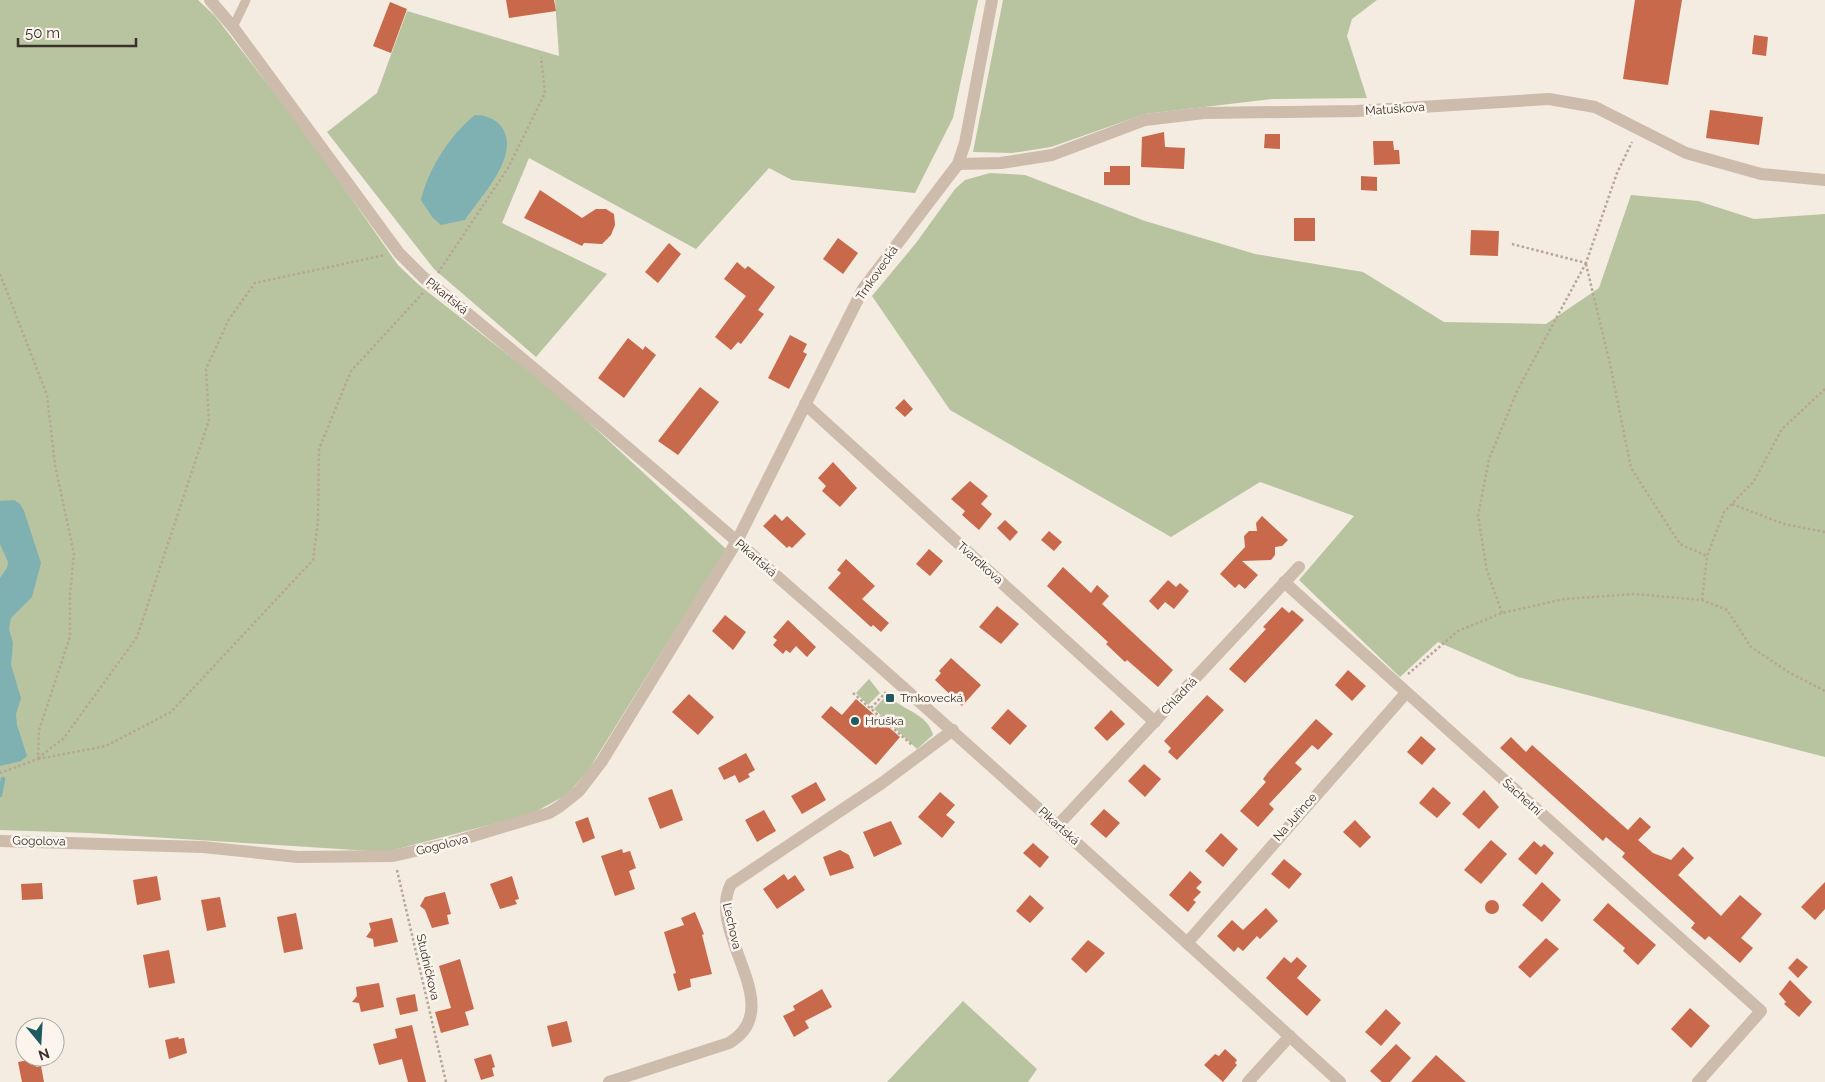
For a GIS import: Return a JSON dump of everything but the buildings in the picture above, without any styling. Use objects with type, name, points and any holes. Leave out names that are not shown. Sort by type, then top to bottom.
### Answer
[{"type":"street","name":"Pikartská","points":[[210,0],[233,27],[399,253],[431,284],[580,405],[953,730],[1340,1082]]},
{"type":"street","name":"Trnkovecká","points":[[737,542],[863,289],[958,164],[964,143],[992,0]]},
{"type":"street","name":"Matuškova","points":[[958,164],[1001,163],[1052,154],[1145,120],[1204,113],[1356,111],[1550,99],[1595,107],[1695,156],[1762,174],[1825,180]]},
{"type":"street","name":"Tvardkova","points":[[805,404],[1155,722]]},
{"type":"street","name":"Gogolova","points":[[0,841],[203,847],[298,857],[394,856],[450,843],[538,817],[569,800],[598,766],[737,542]]},
{"type":"street","name":"Chladná","points":[[1058,826],[1299,566]]},
{"type":"street","name":"Šachetní","points":[[1284,582],[1761,1011],[1698,1082]]},
{"type":"street","name":"Na Juřince","points":[[1187,942],[1402,688]]},
{"type":"street","name":"Lechova","points":[[609,1082],[728,1044],[745,1031],[749,1024],[752,1005],[727,914],[726,898],[731,884],[882,783],[953,730]]},
{"type":"street","points":[[1248,1082],[1290,1036]]},
{"type":"lane","points":[[233,27],[246,0]]},
{"type":"path","points":[[2,773],[38,759],[106,746],[171,712],[313,560],[318,521],[318,449],[351,371],[431,284],[508,168],[545,93],[541,57]]},
{"type":"path","points":[[1502,613],[1488,571],[1478,516],[1489,459],[1518,388],[1586,263],[1617,173],[1639,129]]},
{"type":"path","points":[[1512,244],[1586,263]]},
{"type":"path","points":[[38,759],[64,738],[137,637],[209,420],[206,369],[229,319],[255,283],[399,253]]},
{"type":"path","points":[[1586,263],[1610,364],[1630,468],[1680,544],[1707,556]]},
{"type":"path","points":[[0,274],[47,395],[55,465],[74,554],[70,594],[70,637],[40,730],[38,759]]},
{"type":"path","points":[[1702,600],[1707,556],[1724,512],[1754,481],[1782,429],[1825,390]]},
{"type":"path","points":[[1732,504],[1784,524],[1825,532]]},
{"type":"path","points":[[1402,688],[1458,631],[1502,613],[1564,599],[1635,594],[1702,600],[1727,610],[1751,647],[1790,673],[1825,691]]},
{"type":"path","points":[[870,708],[886,692]]},
{"type":"path","points":[[854,693],[900,734]]},
{"type":"path","name":"Studničkova","points":[[394,856],[446,1082]]},
{"type":"green space","points":[[0,0],[198,0],[215,16],[310,139],[398,265],[419,285],[557,393],[726,549],[589,769],[568,794],[537,811],[516,818],[386,852],[89,833],[0,830]]},
{"type":"green space","points":[[555,0],[978,0],[953,118],[915,193],[792,180],[769,168],[696,249],[529,158],[502,223],[607,274],[536,357],[434,269],[327,132],[377,93],[407,11],[559,56]]},
{"type":"green space","points":[[1003,0],[1377,0],[1352,19],[1347,36],[1367,98],[1273,99],[1145,114],[1051,147],[1012,153],[973,152]]},
{"type":"green space","points":[[990,173],[1025,175],[1145,221],[1255,254],[1363,272],[1444,322],[1546,324],[1599,288],[1631,195],[1698,201],[1754,219],[1825,214],[1825,757],[1518,677],[1438,642],[1400,677],[1299,580],[1354,516],[1260,482],[1171,537],[950,410],[872,296],[916,243],[955,189],[965,180]]},
{"type":"green space","points":[[869,679],[880,693],[868,705],[856,693]]},
{"type":"green space","points":[[885,697],[891,703],[896,702],[918,715],[927,723],[933,735],[917,749],[874,709]]},
{"type":"green space","points":[[963,1001],[1037,1069],[1028,1082],[887,1082]]},
{"type":"water","points":[[475,115],[489,117],[500,125],[506,136],[507,148],[503,161],[489,187],[465,220],[441,225],[432,217],[421,200],[429,176],[441,153]]},
{"type":"water","points":[[14,500],[20,504],[24,511],[41,563],[32,597],[11,618],[9,629],[13,643],[11,665],[21,698],[16,714],[17,725],[27,756],[21,761],[0,766],[0,578],[7,568],[8,562],[0,544],[0,501]]},
{"type":"waterway","points":[[0,795],[3,779]]},
{"type":"place","name":"Trnkovecká","points":[[890,698]]},
{"type":"place","name":"Hruška","points":[[855,721]]}]
